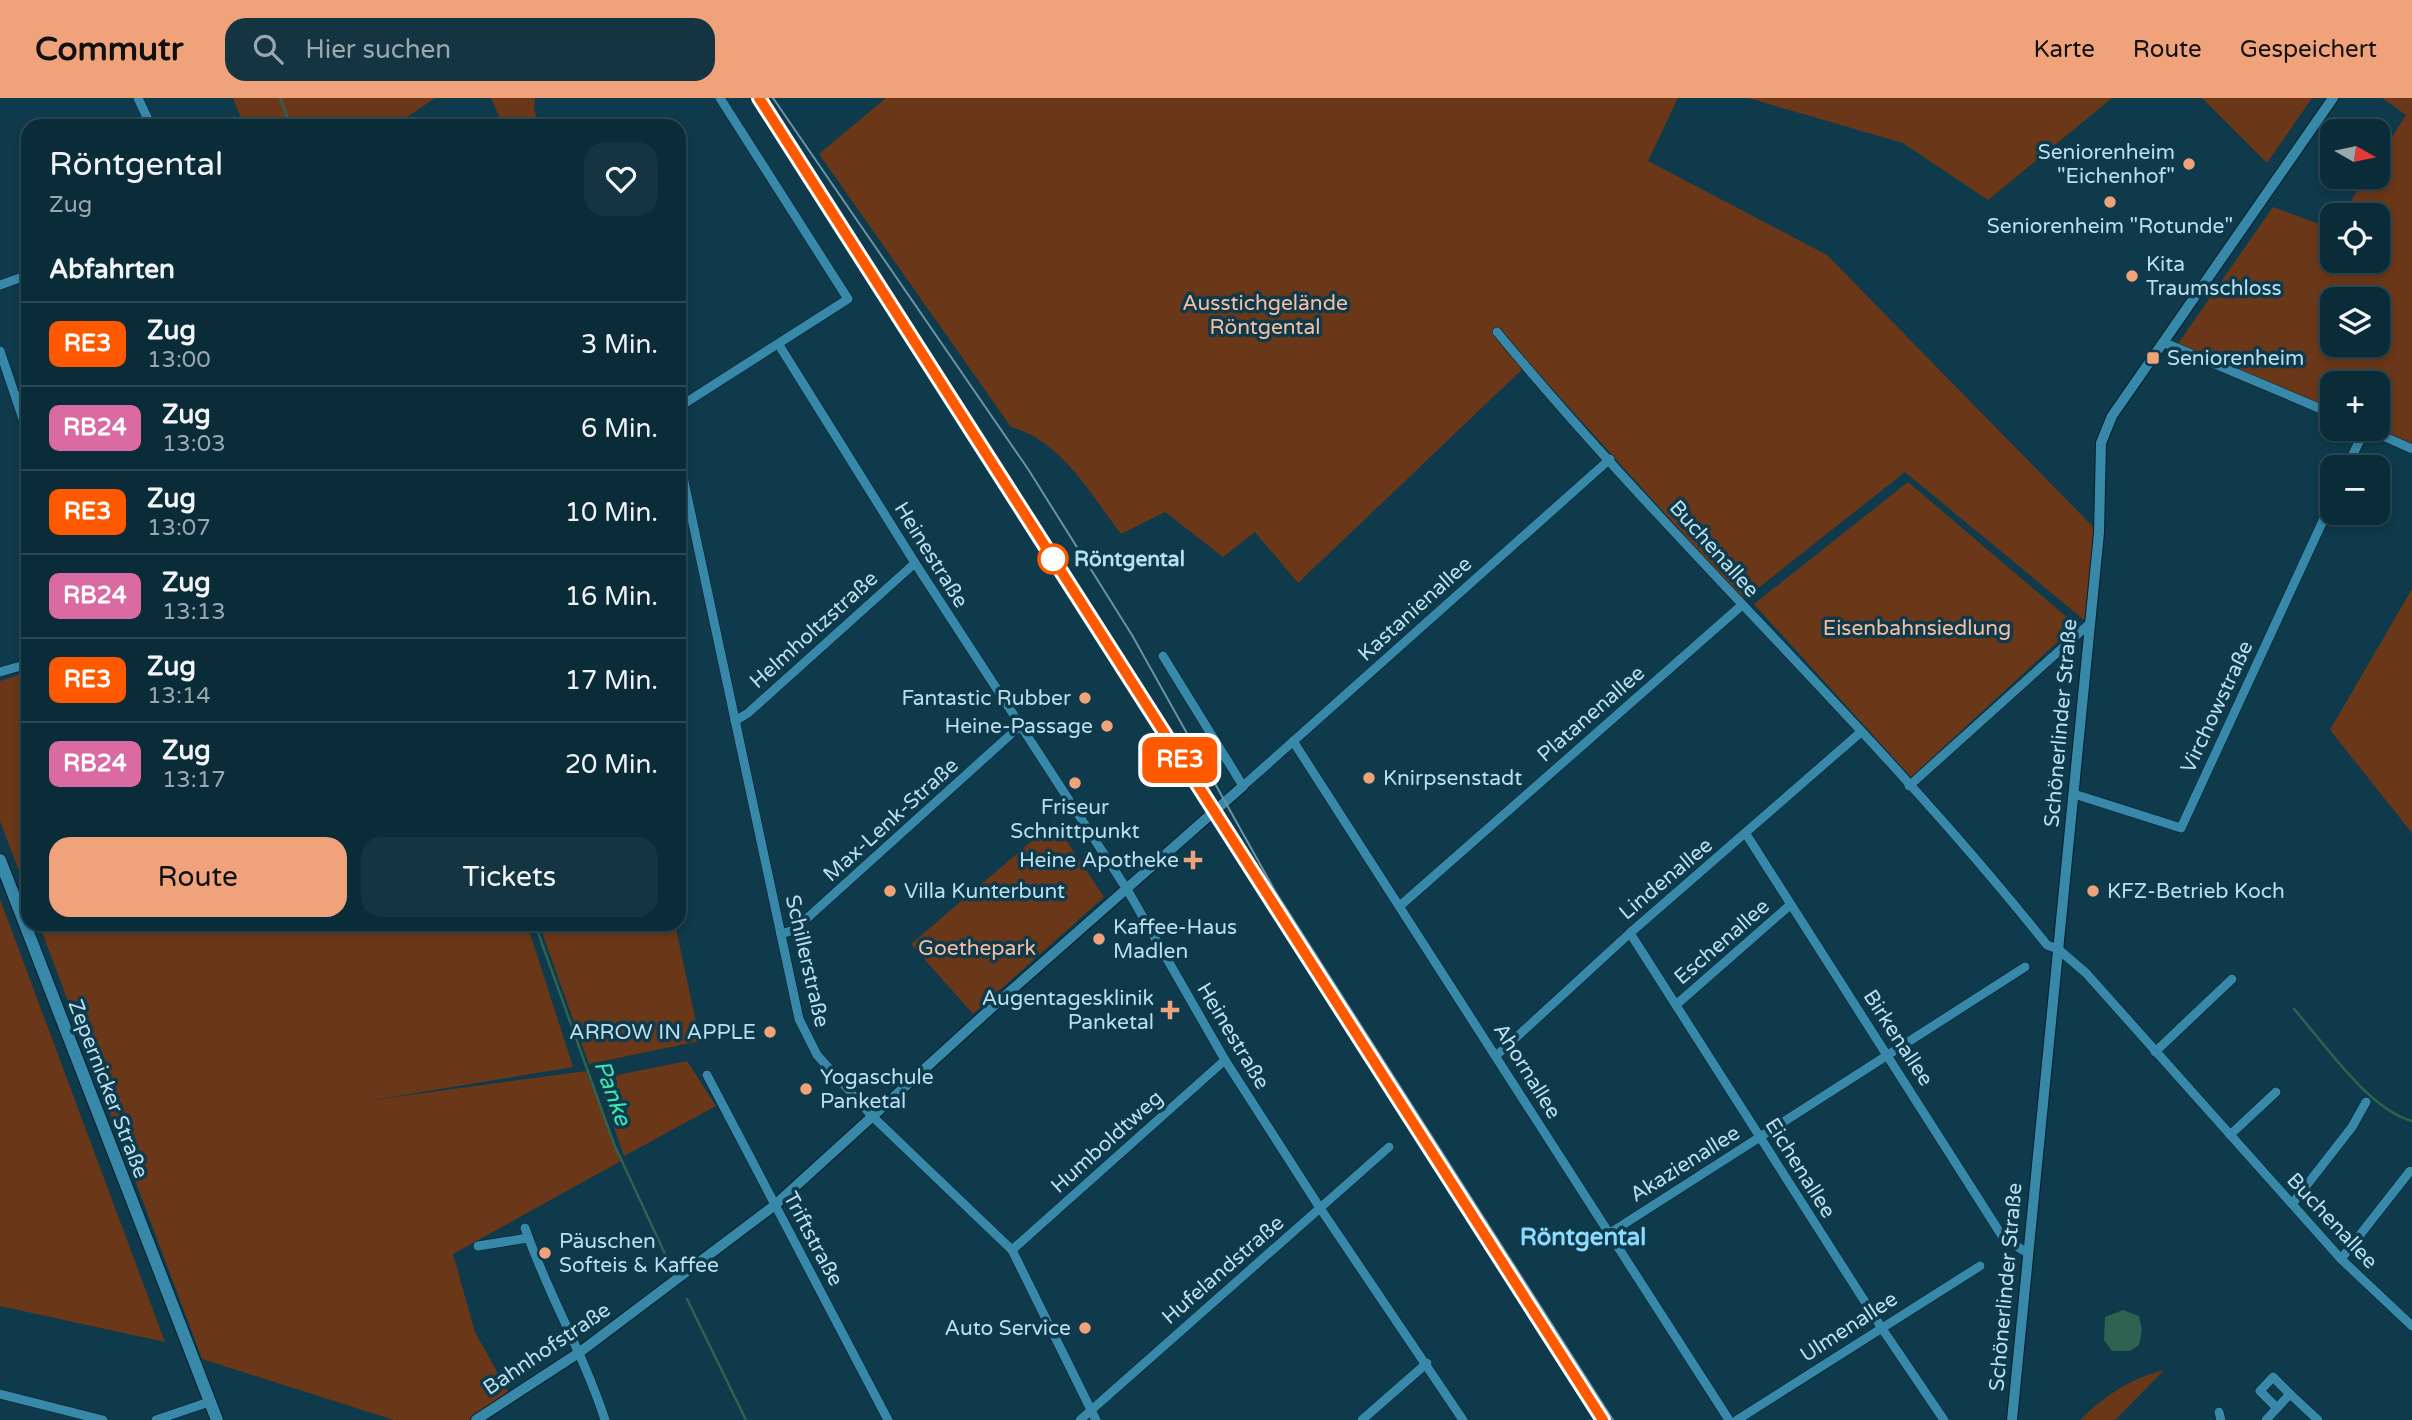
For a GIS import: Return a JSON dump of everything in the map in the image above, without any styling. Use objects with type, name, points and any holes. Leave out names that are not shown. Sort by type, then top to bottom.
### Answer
[{"type":"main road","name":"Zepernicker Straße","points":[[0,860],[21,915]]},
{"type":"main road","name":"Zepernicker Straße","points":[[27,931],[216,1420]]},
{"type":"street","points":[[138,98],[148,119]]},
{"type":"street","points":[[686,403],[848,299],[720,98]]},
{"type":"street","name":"Schönerlinder Straße","points":[[2012,1420],[2099,533],[2101,443],[2112,416],[2333,98]]},
{"type":"street","points":[[0,285],[21,278]]},
{"type":"street","name":"Buchenallee","points":[[1497,332],[2010,898],[2047,945],[2058,949],[2086,973],[2341,1259],[2412,1326]]},
{"type":"street","points":[[2165,343],[2320,409]]},
{"type":"street","name":"Heinestraße","points":[[779,345],[915,563],[1128,891],[1225,1060],[1320,1208],[1463,1420]]},
{"type":"street","points":[[0,351],[21,413]]},
{"type":"street","points":[[2390,439],[2412,449]]},
{"type":"street","name":"Kastanienallee","points":[[1243,786],[1610,459]]},
{"type":"street","name":"Schillerstraße","points":[[686,491],[805,1037],[817,1055],[872,1116],[1012,1250],[1096,1420]]},
{"type":"street","name":"Virchowstraße","points":[[2074,793],[2181,828],[2321,525]]},
{"type":"street","name":"Helmholtzstraße","points":[[735,721],[748,713],[915,563]]},
{"type":"street","name":"Platanenallee","points":[[1401,905],[1742,605]]},
{"type":"street","points":[[1909,786],[2089,624]]},
{"type":"street","points":[[1163,656],[1243,786]]},
{"type":"street","points":[[0,672],[21,665]]},
{"type":"street","name":"Max-Lenk-Straße","points":[[781,934],[794,930],[1020,726]]},
{"type":"street","name":"Lindenallee","points":[[1497,1055],[1630,933],[1861,733]]},
{"type":"street","name":"Ahornallee","points":[[1293,741],[1401,905],[1728,1420]]},
{"type":"street","name":"Bahnhofstraße","points":[[476,1420],[580,1352],[775,1205],[998,1002],[1128,891],[1243,786]]},
{"type":"street","name":"Birkenallee","points":[[1746,834],[1890,1055],[2004,1239],[2028,1253]]},
{"type":"street","name":"Eschenallee","points":[[1677,1004],[1790,905]]},
{"type":"street","name":"Eichenallee","points":[[1630,933],[1881,1327],[1944,1420]]},
{"type":"street","name":"Akazienallee","points":[[1610,1233],[2025,967]]},
{"type":"street","points":[[2155,1052],[2232,979]]},
{"type":"street","name":"Humboldtweg","points":[[1012,1250],[1225,1060]]},
{"type":"street","name":"Triftstraße","points":[[707,1075],[888,1420]]},
{"type":"street","points":[[2231,1135],[2276,1093]]},
{"type":"street","points":[[2292,1203],[2352,1127],[2366,1102]]},
{"type":"street","name":"Hufelandstraße","points":[[1080,1420],[1389,1147]]},
{"type":"street","points":[[2341,1259],[2410,1171],[2412,1172]]},
{"type":"street","points":[[478,1246],[526,1233],[580,1352],[605,1420]]},
{"type":"street","name":"Ulmenallee","points":[[1738,1420],[1980,1266]]},
{"type":"street","points":[[1362,1420],[1427,1363]]},
{"type":"street","points":[[2277,1408],[2260,1391],[2273,1377],[2318,1420]]},
{"type":"street","points":[[0,1394],[103,1420]]},
{"type":"street","points":[[2266,1420],[2290,1394]]},
{"type":"street","points":[[156,1420],[209,1402]]},
{"type":"green space","points":[[233,98],[435,98],[404,119],[241,119]]},
{"type":"green space","points":[[491,98],[535,98],[537,119],[493,119],[499,116]]},
{"type":"green space","name":"Ausstichgelände Röntgental","points":[[886,98],[1678,98],[1648,161],[1827,255],[2099,533],[2089,624],[1905,472],[1743,600],[1529,363],[1298,583],[1255,532],[1223,557],[1165,512],[1121,534],[1074,471],[1060,457],[1029,434],[1011,427],[819,154]]},
{"type":"green space","points":[[1748,98],[2112,98],[1988,200],[1903,143]]},
{"type":"green space","points":[[2202,98],[2312,98],[2267,163]]},
{"type":"green space","points":[[2382,98],[2412,98],[2412,450],[2390,441],[2390,371],[2320,371],[2320,410],[2175,348],[2273,207],[2320,224],[2320,273],[2390,273],[2390,203],[2350,203],[2358,189],[2390,189],[2390,140],[2406,115]]},
{"type":"green space","name":"Eisenbahnsiedlung","points":[[1908,482],[2076,625],[1911,777],[1754,604]]},
{"type":"green space","points":[[2412,589],[2412,833],[2330,730]]},
{"type":"green space","points":[[21,674],[21,876],[0,821],[0,681]]},
{"type":"green space","name":"Goethepark","points":[[1054,822],[1104,897],[973,1014],[911,944]]},
{"type":"green space","points":[[0,899],[165,1342],[0,1306]]},
{"type":"green space","points":[[42,931],[529,931],[573,1067],[373,1100],[586,1071],[621,1161],[453,1254],[475,1332],[510,1395],[473,1420],[394,1420],[202,1359]]},
{"type":"green space","points":[[542,931],[676,931],[700,1041],[589,1064]]},
{"type":"green space","points":[[687,1061],[716,1106],[624,1156],[597,1079]]},
{"type":"green space","points":[[2164,1370],[2115,1420],[2080,1420],[2119,1389]]},
{"type":"shaded area","points":[[2123,1310],[2139,1316],[2142,1330],[2139,1345],[2130,1351],[2112,1351],[2104,1340],[2105,1317]]},
{"type":"waterway","name":"Panke","points":[[280,98],[288,119]]},
{"type":"waterway","name":"Panke","points":[[538,931],[614,1144],[671,1267]]},
{"type":"waterway","points":[[2294,1009],[2363,1089],[2379,1103],[2412,1121]]},
{"type":"waterway","name":"Panke","points":[[687,1299],[746,1420]]},
{"type":"tram line","points":[[773,98],[1028,469],[1132,635],[1275,891],[1613,1420]]},
{"type":"railway","points":[[759,98],[1603,1420]]},
{"type":"train","name":"RE3","points":[[759,98],[1603,1420]]},
{"type":"place","name":"Seniorenheim \"Eichenhof\"","points":[[2189,164]]},
{"type":"place","name":"Seniorenheim \"Rotunde\"","points":[[2110,202]]},
{"type":"place","name":"Kita Traumschloss","points":[[2132,276]]},
{"type":"place","name":"Seniorenheim","points":[[2153,358]]},
{"type":"place","name":"Röntgental","points":[[1053,559]]},
{"type":"place","name":"Fantastic Rubber","points":[[1085,698]]},
{"type":"place","name":"Heine-Passage","points":[[1107,726]]},
{"type":"place","name":"Knirpsenstadt","points":[[1369,778]]},
{"type":"place","name":"Friseur Schnittpunkt","points":[[1075,783]]},
{"type":"place","name":"Heine Apotheke","points":[[1193,860]]},
{"type":"place","name":"Villa Kunterbunt","points":[[890,891]]},
{"type":"place","name":"KFZ-Betrieb Koch","points":[[2093,891]]},
{"type":"place","name":"Kaffee-Haus Madlen","points":[[1099,939]]},
{"type":"place","name":"Augentagesklinik Panketal","points":[[1170,1010]]},
{"type":"place","name":"ARROW IN APPLE","points":[[770,1032]]},
{"type":"place","name":"Yogaschule Panketal","points":[[806,1089]]},
{"type":"place","name":"Päuschen Softeis & Kaffee","points":[[545,1253]]},
{"type":"place","name":"Auto Service","points":[[1085,1328]]},
{"type":"district","name":"Röntgental","points":[[1583,1237]]}]
